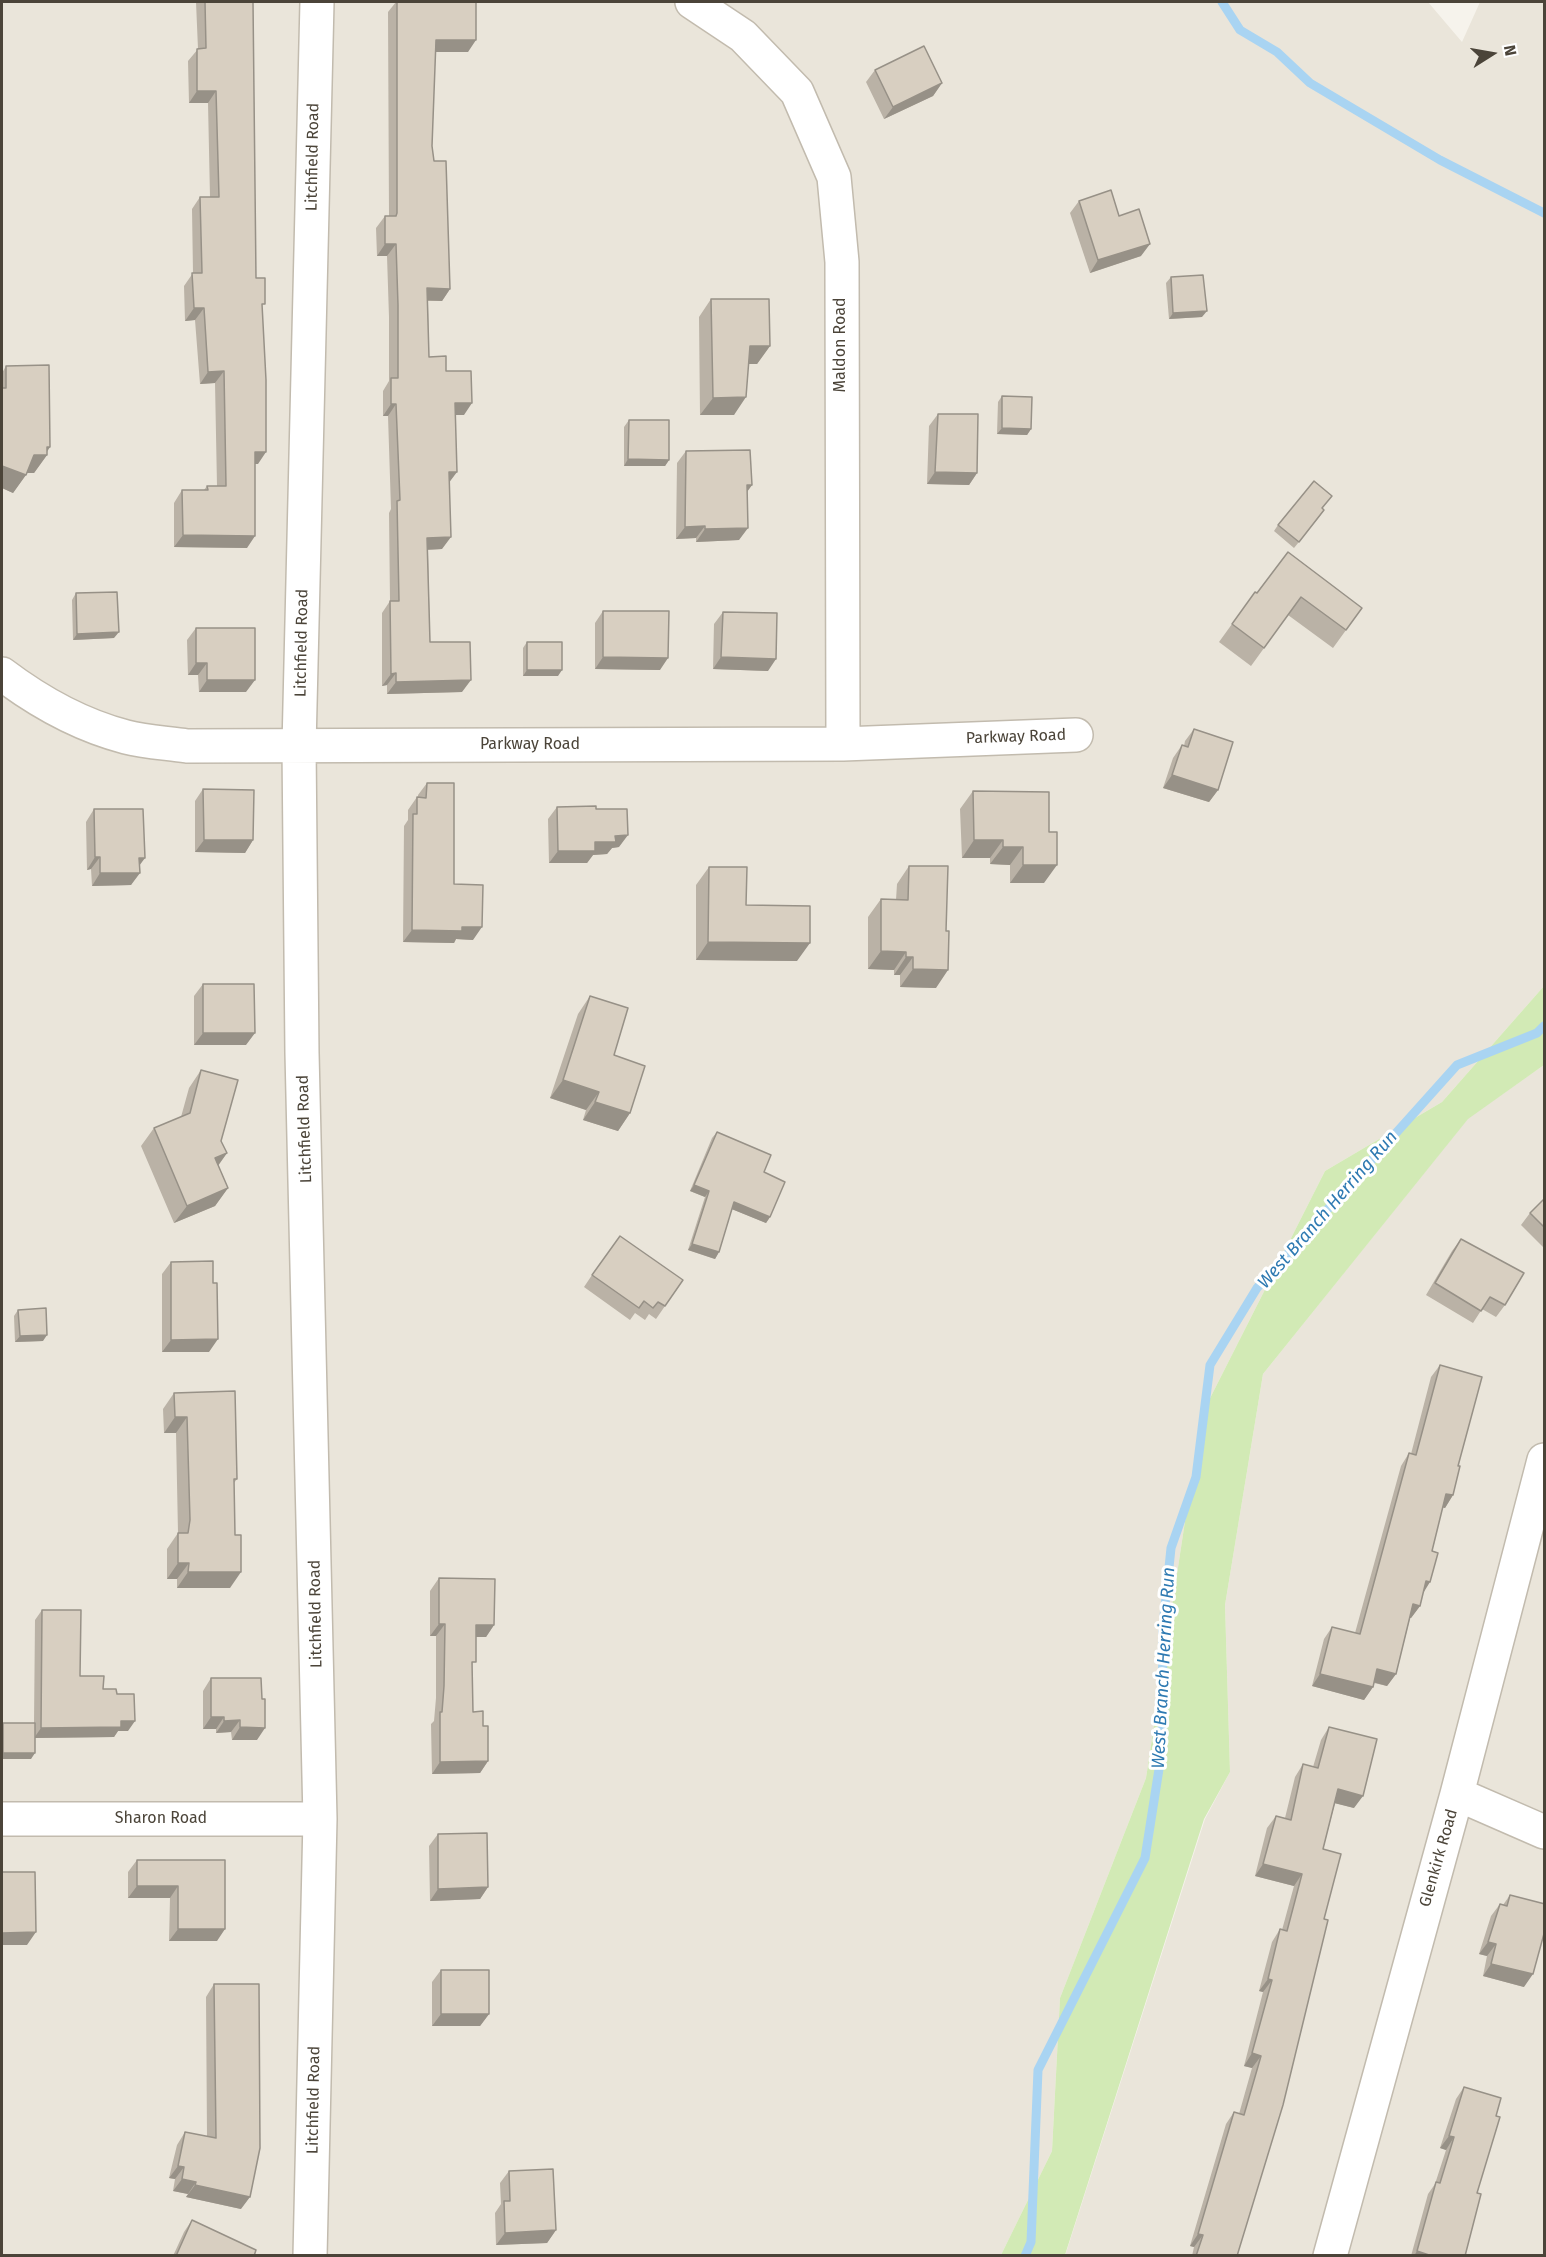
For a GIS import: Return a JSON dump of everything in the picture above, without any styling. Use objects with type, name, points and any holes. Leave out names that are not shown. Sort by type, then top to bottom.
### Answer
[{"type":"street","name":"Litchfield Road","points":[[310,2256],[320,1819],[302,1053],[299,746],[317,2]]},
{"type":"street","name":"Maldon Road","points":[[692,2],[742,36],[797,92],[834,177],[842,262],[843,744]]},
{"type":"street","name":"Parkway Road","points":[[2,674],[34,698],[77,720],[127,738],[187,746],[843,744],[1076,735]]},
{"type":"street","name":"Glenkirk Road","points":[[1330,2256],[1457,1794],[1545,1460]]},
{"type":"street","points":[[1457,1794],[1545,1832]]},
{"type":"street","name":"Sharon Road","points":[[2,1819],[320,1819]]},
{"type":"shaded area","points":[[2,2],[1428,2],[1462,42],[1480,2],[1544,2],[1544,986],[1442,1102],[1325,1171],[1201,1416],[1146,1778],[1060,1998],[1052,2151],[1001,2255],[2,2256]]},
{"type":"shaded area","points":[[1544,1065],[1544,2255],[1065,2256],[1205,1819],[1230,1772],[1225,1605],[1263,1374],[1468,1118]]},
{"type":"green space","points":[[1544,986],[1544,1065],[1468,1119],[1263,1374],[1225,1605],[1230,1772],[1204,1819],[1065,2255],[1001,2255],[1052,2151],[1060,1998],[1146,1778],[1201,1416],[1325,1171],[1442,1102]]},
{"type":"building","points":[[205,2],[253,2],[256,278],[265,278],[265,304],[262,304],[266,380],[266,452],[255,452],[255,536],[183,535],[182,490],[208,490],[207,486],[226,486],[224,371],[208,372],[204,308],[194,308],[192,273],[202,273],[200,197],[219,197],[216,91],[197,91],[197,49],[206,48]]},
{"type":"building","points":[[397,2],[476,2],[476,40],[436,40],[432,146],[434,161],[446,161],[450,289],[427,288],[429,357],[446,356],[446,371],[471,371],[472,403],[455,403],[457,472],[449,472],[451,537],[427,538],[430,642],[470,642],[471,680],[396,682],[396,673],[391,674],[390,601],[399,601],[397,501],[400,500],[396,404],[391,404],[391,378],[398,378],[398,305],[396,244],[385,244],[385,216],[396,216],[397,213]]},
{"type":"building","points":[[924,46],[942,83],[893,107],[875,70]]},
{"type":"building","points":[[1111,190],[1119,216],[1139,209],[1150,244],[1098,260],[1079,201]]},
{"type":"building","points":[[1203,275],[1207,311],[1173,313],[1171,277]]},
{"type":"building","points":[[711,299],[769,299],[770,346],[750,346],[746,397],[713,398]]},
{"type":"building","points":[[49,365],[50,447],[47,447],[47,455],[34,455],[26,475],[2,466],[2,388],[6,388],[6,366]]},
{"type":"building","points":[[1002,396],[1032,397],[1031,429],[1002,428]]},
{"type":"building","points":[[938,414],[978,414],[977,473],[935,472]]},
{"type":"building","points":[[629,420],[669,420],[669,460],[628,459]]},
{"type":"building","points":[[750,450],[752,485],[747,485],[748,528],[685,527],[686,451]]},
{"type":"building","points":[[1314,481],[1332,496],[1299,542],[1278,525]]},
{"type":"building","points":[[1288,552],[1362,608],[1346,630],[1301,597],[1264,648],[1232,624]]},
{"type":"building","points":[[117,592],[119,632],[77,634],[76,593]]},
{"type":"building","points":[[603,611],[669,611],[668,658],[603,657]]},
{"type":"building","points":[[723,612],[777,613],[776,659],[721,657]]},
{"type":"building","points":[[196,628],[255,628],[255,680],[207,680],[207,663],[196,663]]},
{"type":"building","points":[[527,642],[562,642],[562,670],[527,670]]},
{"type":"building","points":[[1194,729],[1233,742],[1218,790],[1172,775],[1182,745],[1188,747]]},
{"type":"building","points":[[427,783],[454,783],[454,884],[483,885],[482,927],[462,927],[462,931],[412,930],[413,814],[417,814],[417,797],[426,798]]},
{"type":"building","points":[[203,789],[254,790],[253,840],[204,840]]},
{"type":"building","points":[[973,791],[1049,792],[1049,832],[1057,832],[1057,865],[1023,865],[1023,847],[1003,847],[1003,840],[974,840]]},
{"type":"building","points":[[596,806],[596,809],[627,809],[628,835],[615,836],[616,842],[595,842],[595,851],[558,851],[557,807]]},
{"type":"building","points":[[94,809],[143,809],[145,858],[139,858],[140,873],[100,873],[100,857],[95,857]]},
{"type":"building","points":[[909,866],[948,866],[946,931],[949,931],[948,970],[913,969],[913,957],[906,957],[906,952],[881,951],[881,899],[908,900]]},
{"type":"building","points":[[709,867],[747,867],[746,905],[810,906],[810,943],[708,942]]},
{"type":"building","points":[[203,984],[254,984],[255,1033],[203,1033]]},
{"type":"building","points":[[590,996],[628,1008],[614,1055],[645,1066],[630,1113],[595,1102],[599,1092],[563,1080]]},
{"type":"building","points":[[201,1070],[238,1080],[221,1141],[227,1153],[215,1158],[228,1188],[187,1206],[154,1128],[190,1113]]},
{"type":"building","points":[[717,1132],[771,1155],[764,1172],[785,1182],[770,1217],[734,1202],[719,1252],[692,1244],[709,1191],[694,1185]]},
{"type":"building","points":[[1545,1198],[1545,1228],[1530,1213]]},
{"type":"building","points":[[620,1236],[683,1280],[665,1306],[658,1302],[653,1308],[644,1301],[639,1308],[592,1275]]},
{"type":"building","points":[[1461,1239],[1524,1273],[1505,1305],[1490,1297],[1481,1311],[1435,1283]]},
{"type":"building","points":[[213,1261],[213,1283],[217,1283],[218,1339],[171,1340],[171,1262]]},
{"type":"building","points":[[46,1308],[47,1335],[20,1336],[18,1310]]},
{"type":"building","points":[[1440,1365],[1482,1377],[1458,1466],[1460,1466],[1453,1495],[1446,1494],[1432,1551],[1438,1553],[1430,1582],[1426,1581],[1420,1606],[1413,1604],[1396,1674],[1377,1669],[1373,1687],[1320,1674],[1332,1627],[1360,1634],[1409,1453],[1416,1455]]},
{"type":"building","points":[[235,1391],[237,1479],[234,1479],[235,1535],[241,1535],[241,1572],[188,1572],[189,1563],[178,1563],[178,1533],[188,1533],[190,1520],[187,1417],[175,1417],[174,1393]]},
{"type":"building","points":[[439,1578],[495,1579],[494,1625],[476,1625],[476,1662],[472,1662],[473,1712],[483,1711],[483,1726],[488,1726],[488,1761],[440,1762],[440,1712],[442,1712],[444,1686],[445,1624],[439,1624]]},
{"type":"building","points":[[42,1610],[81,1610],[80,1676],[104,1676],[103,1689],[116,1689],[117,1694],[134,1694],[135,1721],[121,1721],[121,1727],[41,1728]]},
{"type":"building","points":[[211,1678],[261,1678],[262,1699],[265,1699],[265,1728],[240,1727],[240,1720],[224,1721],[224,1717],[211,1717]]},
{"type":"building","points":[[3,1723],[35,1723],[35,1753],[3,1753]]},
{"type":"building","points":[[1329,1727],[1377,1739],[1363,1796],[1338,1789],[1323,1849],[1341,1854],[1324,1919],[1328,1920],[1283,2105],[1237,2256],[1196,2256],[1203,2235],[1198,2234],[1234,2112],[1244,2115],[1261,2056],[1252,2053],[1272,1980],[1268,1979],[1280,1929],[1287,1931],[1302,1874],[1263,1864],[1276,1816],[1291,1820],[1303,1764],[1318,1768]]},
{"type":"building","points":[[487,1833],[488,1887],[438,1889],[438,1834]]},
{"type":"building","points":[[137,1860],[225,1860],[225,1929],[178,1929],[178,1886],[137,1886]]},
{"type":"building","points":[[2,1872],[35,1872],[36,1932],[2,1933]]},
{"type":"building","points":[[1510,1895],[1545,1904],[1545,1930],[1533,1974],[1491,1964],[1496,1944],[1488,1942],[1500,1904],[1507,1906]]},
{"type":"building","points":[[441,1970],[489,1970],[489,2014],[441,2014]]},
{"type":"building","points":[[214,1984],[259,1984],[260,2148],[250,2197],[195,2185],[196,2182],[182,2179],[184,2167],[178,2166],[185,2132],[216,2138]]},
{"type":"building","points":[[1464,2087],[1501,2098],[1496,2116],[1500,2117],[1477,2193],[1481,2194],[1465,2256],[1432,2256],[1417,2251],[1436,2182],[1440,2183],[1454,2137],[1449,2136]]},
{"type":"building","points":[[553,2169],[556,2230],[505,2233],[504,2201],[510,2201],[509,2171]]},
{"type":"building","points":[[192,2220],[256,2250],[254,2256],[176,2256]]},
{"type":"waterway","points":[[1222,2],[1240,30],[1277,52],[1310,83],[1440,160],[1544,213]]},
{"type":"waterway","name":"West Branch Herring Run","points":[[1025,2256],[1031,2242],[1038,2070],[1145,1858],[1162,1750],[1163,1626],[1171,1548],[1196,1477],[1210,1365],[1257,1288],[1457,1065],[1537,1033],[1544,1026]]}]
